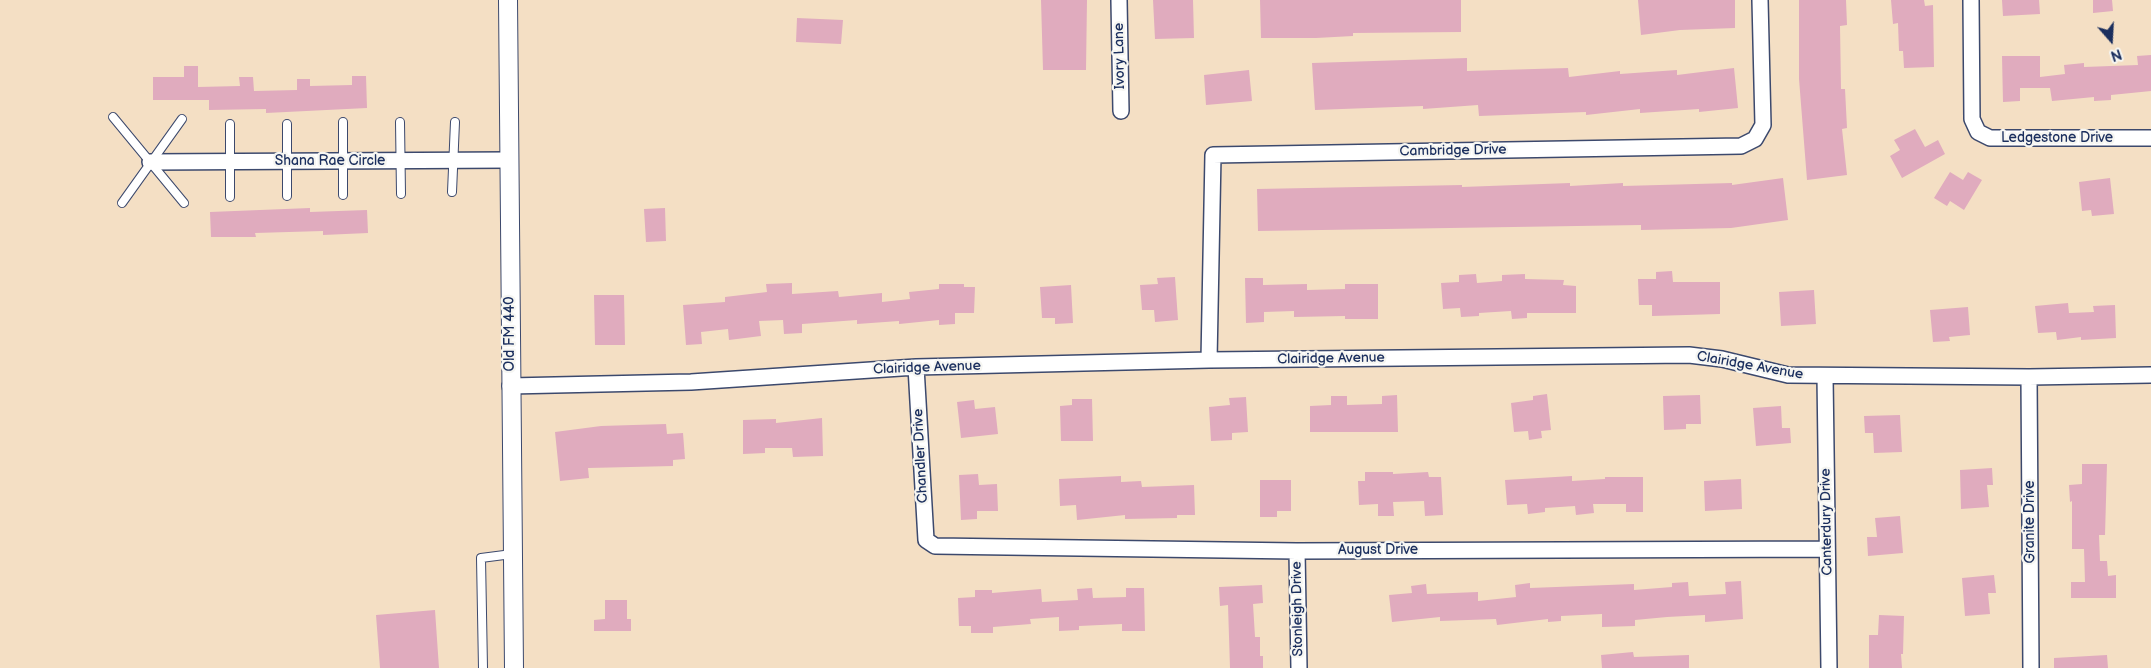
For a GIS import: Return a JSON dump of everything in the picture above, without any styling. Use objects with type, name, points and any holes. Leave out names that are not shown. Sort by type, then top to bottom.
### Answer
[{"type":"street","name":"Old FM 440","points":[[508,0],[514,668]]},
{"type":"street","name":"Ivory Lane","points":[[1118,0],[1121,111]]},
{"type":"street","name":"Cambridge Drive","points":[[1209,360],[1213,155],[1741,146],[1755,140],[1763,124],[1760,0]]},
{"type":"street","name":"Ledgestone Drive","points":[[1971,0],[1972,119],[1978,132],[1990,138],[2151,138]]},
{"type":"street","name":"Shana Rae Circle","points":[[150,162],[509,160]]},
{"type":"street","name":"Clairidge Avenue","points":[[510,386],[691,382],[916,367],[1209,360],[1689,356],[1722,359],[1788,375],[2029,377],[2151,375]]},
{"type":"street","name":"Chandler Drive","points":[[916,367],[926,540],[929,544]]},
{"type":"street","name":"Canterdury Drive","points":[[1825,376],[1829,668]]},
{"type":"street","name":"Granite Drive","points":[[2029,377],[2031,668]]},
{"type":"street","name":"August Drive","points":[[929,544],[935,546],[1297,551],[1827,549]]},
{"type":"street","name":"Stonleigh Drive","points":[[1297,551],[1299,668]]},
{"type":"lane","points":[[113,117],[184,203]]},
{"type":"lane","points":[[122,203],[182,119]]},
{"type":"lane","points":[[343,122],[343,195]]},
{"type":"lane","points":[[400,122],[401,194]]},
{"type":"lane","points":[[452,192],[455,122]]},
{"type":"lane","points":[[230,124],[230,197]]},
{"type":"lane","points":[[287,124],[287,196]]},
{"type":"lane","points":[[483,668],[481,558],[512,554]]},
{"type":"building","points":[[1041,0],[1087,0],[1086,70],[1043,70]]},
{"type":"building","points":[[1153,0],[1193,0],[1194,38],[1155,39]]},
{"type":"building","points":[[1260,0],[1461,0],[1461,32],[1353,33],[1353,36],[1261,38]]},
{"type":"building","points":[[1638,0],[1735,0],[1735,28],[1680,30],[1641,35]]},
{"type":"building","points":[[1799,0],[1846,0],[1847,25],[1840,26],[1841,89],[1845,89],[1847,128],[1842,129],[1847,175],[1807,180],[1799,79]]},
{"type":"building","points":[[1891,0],[1924,0],[1925,6],[1933,5],[1934,67],[1904,68],[1903,51],[1899,51],[1898,23],[1893,24]]},
{"type":"building","points":[[2002,0],[2039,0],[2040,14],[2003,16]]},
{"type":"building","points":[[2093,0],[2112,0],[2113,11],[2093,13]]},
{"type":"building","points":[[797,18],[843,20],[841,44],[796,42]]},
{"type":"building","points":[[2151,55],[2151,91],[2111,95],[2111,100],[2094,101],[2094,97],[2052,101],[2050,88],[2020,88],[2020,101],[2003,102],[2002,56],[2040,56],[2040,77],[2065,74],[2064,65],[2084,63],[2084,67],[2138,65],[2137,56]]},
{"type":"building","points":[[1467,58],[1467,71],[1568,68],[1569,77],[1620,71],[1620,74],[1677,70],[1677,75],[1734,68],[1738,108],[1699,112],[1699,109],[1640,113],[1640,109],[1586,115],[1586,112],[1479,116],[1478,105],[1423,109],[1423,106],[1315,110],[1312,63]]},
{"type":"building","points":[[184,66],[198,66],[198,87],[240,86],[239,77],[253,77],[254,91],[297,90],[297,79],[310,79],[310,86],[352,85],[352,76],[366,76],[367,108],[266,113],[266,109],[209,110],[209,100],[153,100],[153,77],[184,77]]},
{"type":"building","points":[[1249,70],[1252,101],[1206,105],[1204,75]]},
{"type":"building","points":[[1915,129],[1925,147],[1938,140],[1945,154],[1902,178],[1890,156],[1900,150],[1894,140]]},
{"type":"building","points":[[1950,172],[1963,180],[1968,172],[1982,180],[1964,210],[1950,201],[1947,206],[1934,198]]},
{"type":"building","points":[[1783,178],[1788,220],[1731,228],[1641,230],[1641,225],[1258,231],[1257,189],[1462,185],[1462,187],[1570,183],[1570,186],[1623,183],[1623,186],[1732,183],[1732,185]]},
{"type":"building","points":[[2110,178],[2114,214],[2092,216],[2091,210],[2082,211],[2079,182]]},
{"type":"building","points":[[310,208],[310,212],[367,210],[368,233],[323,235],[323,231],[255,233],[256,237],[211,237],[210,212]]},
{"type":"building","points":[[665,208],[666,241],[646,242],[644,209]]},
{"type":"building","points":[[1672,271],[1673,282],[1720,282],[1720,314],[1652,316],[1652,305],[1639,305],[1638,279],[1656,279],[1656,272]]},
{"type":"building","points":[[1476,274],[1477,283],[1502,281],[1502,275],[1525,274],[1525,279],[1564,280],[1563,285],[1576,286],[1576,313],[1527,313],[1527,318],[1512,319],[1511,311],[1479,313],[1479,316],[1461,317],[1460,308],[1443,309],[1441,283],[1459,282],[1459,275]]},
{"type":"building","points":[[1175,277],[1178,320],[1155,322],[1154,310],[1142,310],[1140,285],[1158,284],[1157,278]]},
{"type":"building","points":[[1245,278],[1263,278],[1263,285],[1307,284],[1307,290],[1345,289],[1345,284],[1378,284],[1378,319],[1345,319],[1345,316],[1294,317],[1294,311],[1264,312],[1264,322],[1246,323]]},
{"type":"building","points":[[792,283],[792,294],[838,291],[839,297],[882,293],[882,302],[910,299],[909,292],[939,289],[939,284],[964,284],[964,287],[975,287],[974,313],[955,313],[955,324],[939,325],[939,320],[899,324],[899,321],[857,324],[857,320],[802,324],[802,333],[784,334],[783,320],[759,321],[761,336],[729,340],[728,329],[701,332],[702,344],[686,345],[683,305],[725,302],[725,297],[767,292],[766,284]]},
{"type":"building","points":[[1071,285],[1073,323],[1055,324],[1055,318],[1042,318],[1040,287]]},
{"type":"building","points":[[1814,290],[1816,324],[1781,326],[1779,292]]},
{"type":"building","points":[[594,295],[624,295],[625,345],[595,345]]},
{"type":"building","points":[[2068,303],[2069,313],[2094,312],[2093,306],[2115,305],[2116,338],[2081,340],[2081,337],[2057,340],[2056,332],[2038,333],[2035,306]]},
{"type":"building","points":[[1968,307],[1970,335],[1949,337],[1950,341],[1933,342],[1930,310]]},
{"type":"building","points":[[1547,394],[1551,430],[1541,431],[1542,438],[1529,440],[1528,431],[1514,432],[1511,403],[1533,400],[1533,396]]},
{"type":"building","points":[[1397,395],[1398,432],[1310,432],[1310,406],[1331,405],[1331,396],[1347,396],[1347,405],[1382,404],[1382,396]]},
{"type":"building","points":[[1700,395],[1701,424],[1686,424],[1686,429],[1664,430],[1663,396]]},
{"type":"building","points":[[1246,397],[1248,432],[1232,433],[1232,440],[1211,441],[1209,407],[1230,405],[1229,398]]},
{"type":"building","points":[[1072,399],[1092,399],[1093,441],[1061,441],[1060,406],[1072,405]]},
{"type":"building","points":[[974,400],[975,409],[995,407],[998,434],[961,438],[957,402]]},
{"type":"building","points":[[1781,406],[1782,428],[1790,428],[1791,443],[1756,446],[1753,408]]},
{"type":"building","points":[[1900,415],[1902,452],[1874,453],[1873,433],[1865,433],[1864,416]]},
{"type":"building","points":[[822,418],[823,456],[793,457],[792,448],[765,448],[765,453],[743,454],[743,420],[776,419],[776,423]]},
{"type":"building","points":[[666,424],[667,434],[683,433],[685,459],[673,460],[673,466],[588,468],[589,478],[560,481],[555,432],[601,426]]},
{"type":"building","points":[[2082,464],[2107,464],[2105,535],[2099,535],[2100,561],[2107,561],[2108,576],[2116,575],[2116,598],[2071,598],[2071,582],[2085,582],[2084,549],[2072,549],[2072,501],[2070,502],[2069,485],[2082,484]]},
{"type":"building","points":[[1992,468],[1993,485],[1987,485],[1989,507],[1961,509],[1960,470]]},
{"type":"building","points":[[1365,472],[1393,472],[1393,474],[1428,472],[1429,477],[1441,477],[1443,515],[1425,516],[1424,501],[1393,502],[1394,516],[1378,516],[1378,504],[1359,505],[1358,481],[1365,481]]},
{"type":"building","points":[[978,474],[979,485],[997,484],[998,511],[977,511],[977,519],[961,520],[959,475]]},
{"type":"building","points":[[1121,476],[1121,482],[1141,481],[1142,487],[1194,485],[1195,515],[1177,515],[1177,518],[1125,519],[1125,515],[1077,520],[1076,505],[1060,506],[1059,479]]},
{"type":"building","points":[[1572,476],[1572,481],[1605,479],[1605,477],[1643,477],[1643,512],[1626,512],[1626,504],[1593,504],[1594,513],[1576,515],[1575,506],[1545,508],[1545,512],[1528,514],[1527,504],[1507,505],[1505,480]]},
{"type":"building","points":[[1741,479],[1742,509],[1705,511],[1704,481]]},
{"type":"building","points":[[1260,480],[1291,480],[1291,511],[1277,511],[1277,517],[1260,517]]},
{"type":"building","points":[[1900,516],[1903,553],[1868,556],[1867,537],[1877,537],[1875,518]]},
{"type":"building","points":[[1994,575],[1996,593],[1988,593],[1990,614],[1965,616],[1962,578]]},
{"type":"building","points":[[1741,581],[1743,619],[1705,622],[1705,615],[1667,617],[1635,620],[1635,626],[1602,627],[1602,614],[1561,616],[1561,621],[1548,622],[1548,619],[1497,625],[1496,619],[1440,621],[1440,617],[1392,622],[1389,595],[1412,593],[1411,586],[1426,584],[1427,594],[1478,592],[1478,601],[1516,597],[1515,585],[1530,583],[1530,588],[1634,584],[1634,590],[1672,587],[1672,583],[1688,582],[1689,596],[1726,594],[1725,582]]},
{"type":"building","points":[[1262,585],[1263,603],[1253,604],[1255,637],[1260,637],[1260,656],[1263,656],[1263,668],[1230,668],[1228,605],[1220,606],[1219,587]]},
{"type":"building","points":[[1092,588],[1093,598],[1126,597],[1126,588],[1144,588],[1145,631],[1122,631],[1122,624],[1079,626],[1079,630],[1059,631],[1059,617],[1030,619],[1031,624],[993,627],[993,633],[971,633],[971,626],[959,626],[958,598],[975,597],[975,590],[992,590],[992,593],[1041,589],[1042,602],[1078,600],[1077,589]]},
{"type":"building","points":[[605,600],[627,600],[627,619],[631,619],[631,631],[594,631],[594,620],[605,619]]},
{"type":"building","points":[[435,610],[439,668],[380,668],[376,615]]},
{"type":"building","points":[[1879,615],[1904,616],[1903,654],[1901,654],[1902,668],[1869,668],[1869,635],[1878,635]]},
{"type":"building","points":[[1633,652],[1634,657],[1689,655],[1689,668],[1602,668],[1601,655]]},
{"type":"building","points":[[2107,655],[2108,668],[2054,668],[2054,658]]}]
